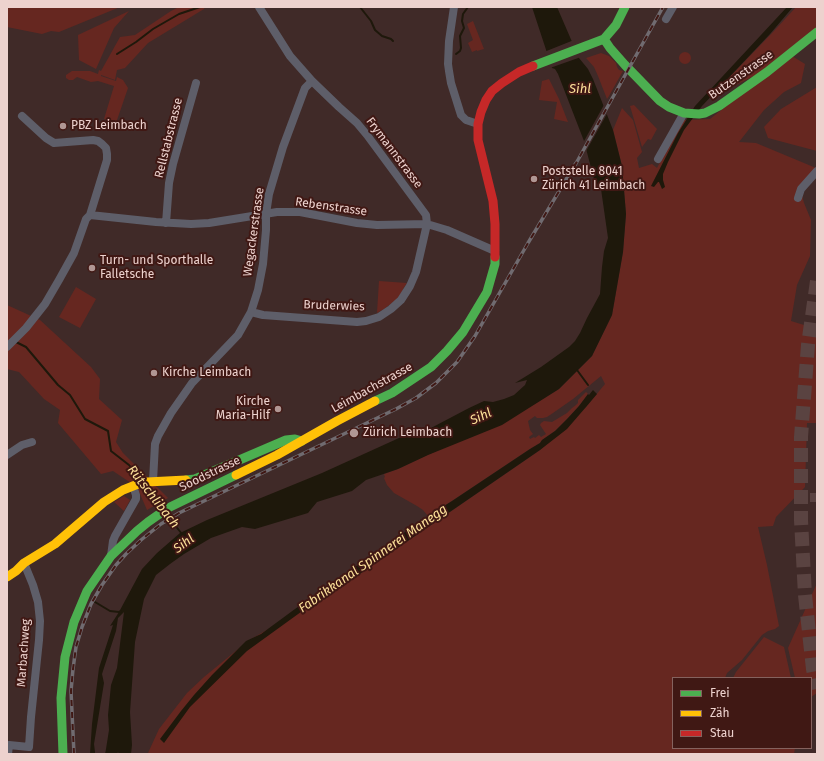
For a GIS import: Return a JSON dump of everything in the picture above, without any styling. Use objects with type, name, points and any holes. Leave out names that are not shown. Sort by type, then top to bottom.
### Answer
[{"type":"main road","points":[[604,38],[616,25],[625,7]]},
{"type":"main road","name":"Butzenstrasse","points":[[604,38],[610,48],[625,65],[660,101],[669,107],[686,113],[699,114],[705,113],[725,102],[767,72],[817,32]]},
{"type":"main road","name":"Leimbachstrasse","points":[[7,576],[16,571],[24,563],[56,544],[104,502],[123,490],[135,485],[150,482],[196,479],[286,440],[295,439],[302,441],[392,393],[430,367],[442,356],[462,332],[487,292],[494,270],[495,224],[493,201],[478,140],[480,112],[486,100],[492,91],[519,72],[604,38]]},
{"type":"main road","name":"Soodstrasse","points":[[63,754],[61,698],[65,658],[69,639],[80,606],[87,591],[111,556],[137,531],[166,510],[302,441]]},
{"type":"main road","name":"Leimbachstrasse","points":[[7,569],[17,564],[24,563]]},
{"type":"street","name":"Frymannstrasse","points":[[259,7],[287,52],[312,82],[357,123],[367,135],[426,215],[427,224]]},
{"type":"street","points":[[454,7],[449,41],[449,71],[461,115],[466,120],[478,124]]},
{"type":"street","points":[[666,19],[673,7]]},
{"type":"street","name":"Wegackerstrasse","points":[[150,482],[155,444],[171,413],[192,384],[238,335],[251,312],[258,290],[263,264],[266,214],[269,194],[283,147],[306,88],[312,82]]},
{"type":"street","name":"Rellstabstrasse","points":[[166,223],[173,164],[196,83]]},
{"type":"street","points":[[658,159],[686,113]]},
{"type":"street","points":[[7,347],[33,319],[60,280],[74,253],[86,219],[90,215],[108,154],[106,148],[98,141],[93,140],[54,143],[46,138],[22,116]]},
{"type":"street","points":[[798,198],[801,189],[817,171]]},
{"type":"street","name":"Rebenstrasse","points":[[90,215],[174,224],[191,224],[210,223],[277,212],[300,212],[357,223],[384,225],[427,224]]},
{"type":"street","points":[[427,224],[447,230],[495,251]]},
{"type":"street","name":"Bruderwies","points":[[251,312],[263,315],[357,322],[379,317],[391,309],[400,300],[410,286],[416,272],[427,224]]},
{"type":"street","points":[[7,455],[22,445],[32,442]]},
{"type":"street","points":[[111,556],[114,539],[136,499],[135,485]]},
{"type":"street","name":"Marbachweg","points":[[8,754],[9,745],[29,747],[39,640],[40,622],[35,590],[24,563]]},
{"type":"shaded area","points":[[7,7],[120,7],[59,32],[51,31],[42,34],[7,27]]},
{"type":"shaded area","points":[[179,7],[205,7],[148,43],[125,68],[117,70],[115,80],[101,75],[116,81],[117,77],[123,80],[128,88],[116,123],[104,119],[114,86],[98,81],[91,82],[77,77],[73,80],[69,80],[66,78],[66,75],[72,71],[90,71],[98,74],[120,37],[135,35]]},
{"type":"shaded area","points":[[796,7],[817,7],[817,36],[762,72],[712,97],[718,89]]},
{"type":"shaded area","points":[[129,11],[114,28],[96,69],[79,60],[78,35]]},
{"type":"shaded area","points":[[473,21],[484,49],[472,52],[468,43],[473,40],[467,24]]},
{"type":"shaded area","points":[[683,52],[687,52],[691,58],[687,64],[683,64],[679,60],[679,56]]},
{"type":"shaded area","points":[[601,53],[609,56],[616,63],[619,70],[623,71],[607,99],[594,67],[586,58]]},
{"type":"shaded area","points":[[792,56],[805,64],[801,83],[784,92],[764,110],[739,142],[756,143],[816,168],[800,188],[811,220],[810,256],[797,285],[791,321],[817,329],[817,423],[807,423],[805,487],[776,517],[773,526],[758,527],[779,626],[762,635],[742,660],[727,673],[725,677],[672,677],[672,749],[795,749],[794,754],[148,753],[159,729],[187,693],[248,641],[348,582],[540,450],[586,407],[605,384],[601,376],[573,399],[547,417],[537,418],[535,416],[528,421],[530,430],[533,434],[529,437],[530,439],[539,435],[541,437],[546,434],[540,425],[541,423],[544,421],[552,422],[567,413],[578,403],[578,400],[586,392],[588,394],[579,406],[555,431],[540,443],[428,516],[423,510],[394,493],[387,485],[384,478],[384,474],[398,469],[533,405],[559,389],[592,356],[612,315],[623,252],[626,214],[622,166],[613,130],[622,108],[633,120],[642,152],[637,158],[639,168],[652,164],[657,168],[678,127],[684,120],[710,119]]},
{"type":"shaded area","points":[[549,79],[568,122],[554,119],[557,102],[539,100],[542,81]]},
{"type":"shaded area","points":[[817,87],[817,151],[768,138],[764,127],[781,109]]},
{"type":"shaded area","points":[[634,105],[657,129],[651,140],[648,139],[642,147],[630,106]]},
{"type":"shaded area","points":[[379,281],[407,283],[403,289],[404,290],[396,300],[377,313]]},
{"type":"shaded area","points":[[76,287],[96,299],[80,328],[59,317]]},
{"type":"shaded area","points":[[7,305],[40,320],[91,367],[100,379],[99,399],[122,420],[116,442],[123,453],[168,498],[147,510],[137,487],[113,471],[101,474],[58,423],[60,410],[44,399],[19,372],[7,369]]},
{"type":"shaded area","points":[[124,496],[130,500],[124,511],[114,502]]},
{"type":"shaded area","points":[[817,583],[817,693],[812,696],[812,677],[795,677],[788,648]]},
{"type":"shaded area","points":[[764,637],[784,647],[791,677],[734,677]]},
{"type":"water","name":"Sihl","points":[[532,7],[557,7],[579,58],[588,69],[593,79],[613,130],[622,166],[626,214],[623,252],[612,315],[592,356],[559,389],[502,425],[428,455],[398,469],[366,480],[352,491],[317,502],[308,513],[255,529],[242,527],[211,538],[184,554],[156,575],[144,599],[135,642],[130,712],[132,745],[131,754],[119,754],[118,752],[117,754],[105,754],[109,730],[108,715],[111,685],[117,668],[124,612],[118,618],[116,631],[102,674],[104,683],[94,744],[95,754],[90,754],[99,668],[113,625],[110,626],[142,569],[157,553],[180,533],[207,520],[322,473],[399,438],[431,428],[484,401],[493,402],[514,395],[525,385],[527,380],[515,383],[569,347],[580,333],[600,294],[604,251],[608,238],[601,189],[594,179],[584,141],[558,74],[555,69],[552,68]]},
{"type":"water","points":[[787,7],[793,7],[770,34],[702,106],[684,130],[663,174],[665,187],[662,189],[659,182],[654,187],[651,186],[678,133],[695,106]]},
{"type":"water","points":[[593,390],[597,394],[567,429],[540,450],[348,582],[323,596],[247,651],[190,707],[164,743],[160,739],[194,695],[246,641],[261,634],[428,516],[540,443],[568,418]]},
{"type":"pier","points":[[574,40],[581,57],[550,68],[544,52]]},
{"type":"pier","points":[[605,103],[608,112],[585,153],[583,143]]},
{"type":"waterway","points":[[117,54],[153,29],[179,14],[200,7]]},
{"type":"waterway","points":[[360,7],[371,21],[375,30],[382,36],[393,41]]},
{"type":"waterway","points":[[456,54],[461,48],[460,36],[464,28],[462,21],[463,14],[468,7]]},
{"type":"waterway","name":"Rütschlibach","points":[[16,342],[26,347],[58,385],[70,395],[85,419],[108,431],[111,451],[129,465],[141,480]]},
{"type":"waterway","name":"Fabrikkanal Spinnerei Manegg","points":[[577,370],[588,385]]},
{"type":"waterway","name":"Rütschlibach","points":[[146,486],[161,507]]},
{"type":"waterway","name":"Rütschlibach","points":[[166,514],[182,534]]},
{"type":"waterway","points":[[95,602],[110,611],[121,611]]},
{"type":"tunnel","points":[[817,281],[808,345],[801,437],[801,520],[805,595],[813,669],[817,689]]},
{"type":"tunnel","points":[[817,493],[817,502]]},
{"type":"railway","points":[[574,167],[663,7]]},
{"type":"railway","points":[[74,754],[71,691],[76,647],[91,604],[116,565],[141,540],[161,524],[179,513],[396,409],[416,398],[436,383],[457,362],[475,336],[576,163]]},
{"type":"traffic: fast","points":[[533,66],[604,39],[616,25],[625,7]]},
{"type":"traffic: fast","points":[[604,39],[625,65],[660,101],[669,107],[684,113],[699,114],[705,113],[719,106],[767,72],[817,32]]},
{"type":"traffic: fast","points":[[375,401],[392,393],[431,367],[463,332],[487,292],[495,264],[495,257]]},
{"type":"traffic: fast","points":[[186,480],[195,479],[286,440],[295,439],[302,441]]},
{"type":"traffic: fast","points":[[63,754],[61,698],[65,657],[74,622],[87,591],[111,556],[148,522],[168,508],[236,475]]},
{"type":"traffic: slow","points":[[236,475],[277,455],[375,401]]},
{"type":"traffic: slow","points":[[7,577],[24,563],[55,544],[104,502],[123,490],[147,482],[186,480]]},
{"type":"traffic: jam","points":[[495,257],[493,201],[478,140],[478,124],[486,100],[492,91],[519,72],[533,66]]},
{"type":"place","name":"PBZ Leimbach","points":[[63,126]]},
{"type":"place","name":"Poststelle 8041 Zürich 41 Leimbach","points":[[534,179]]},
{"type":"place","name":"Turn- und Sporthalle Falletsche","points":[[92,268]]},
{"type":"place","name":"Kirche Leimbach","points":[[154,373]]},
{"type":"place","name":"Kirche Maria-Hilf","points":[[278,409]]},
{"type":"place","name":"Zürich Leimbach","points":[[354,433]]}]
